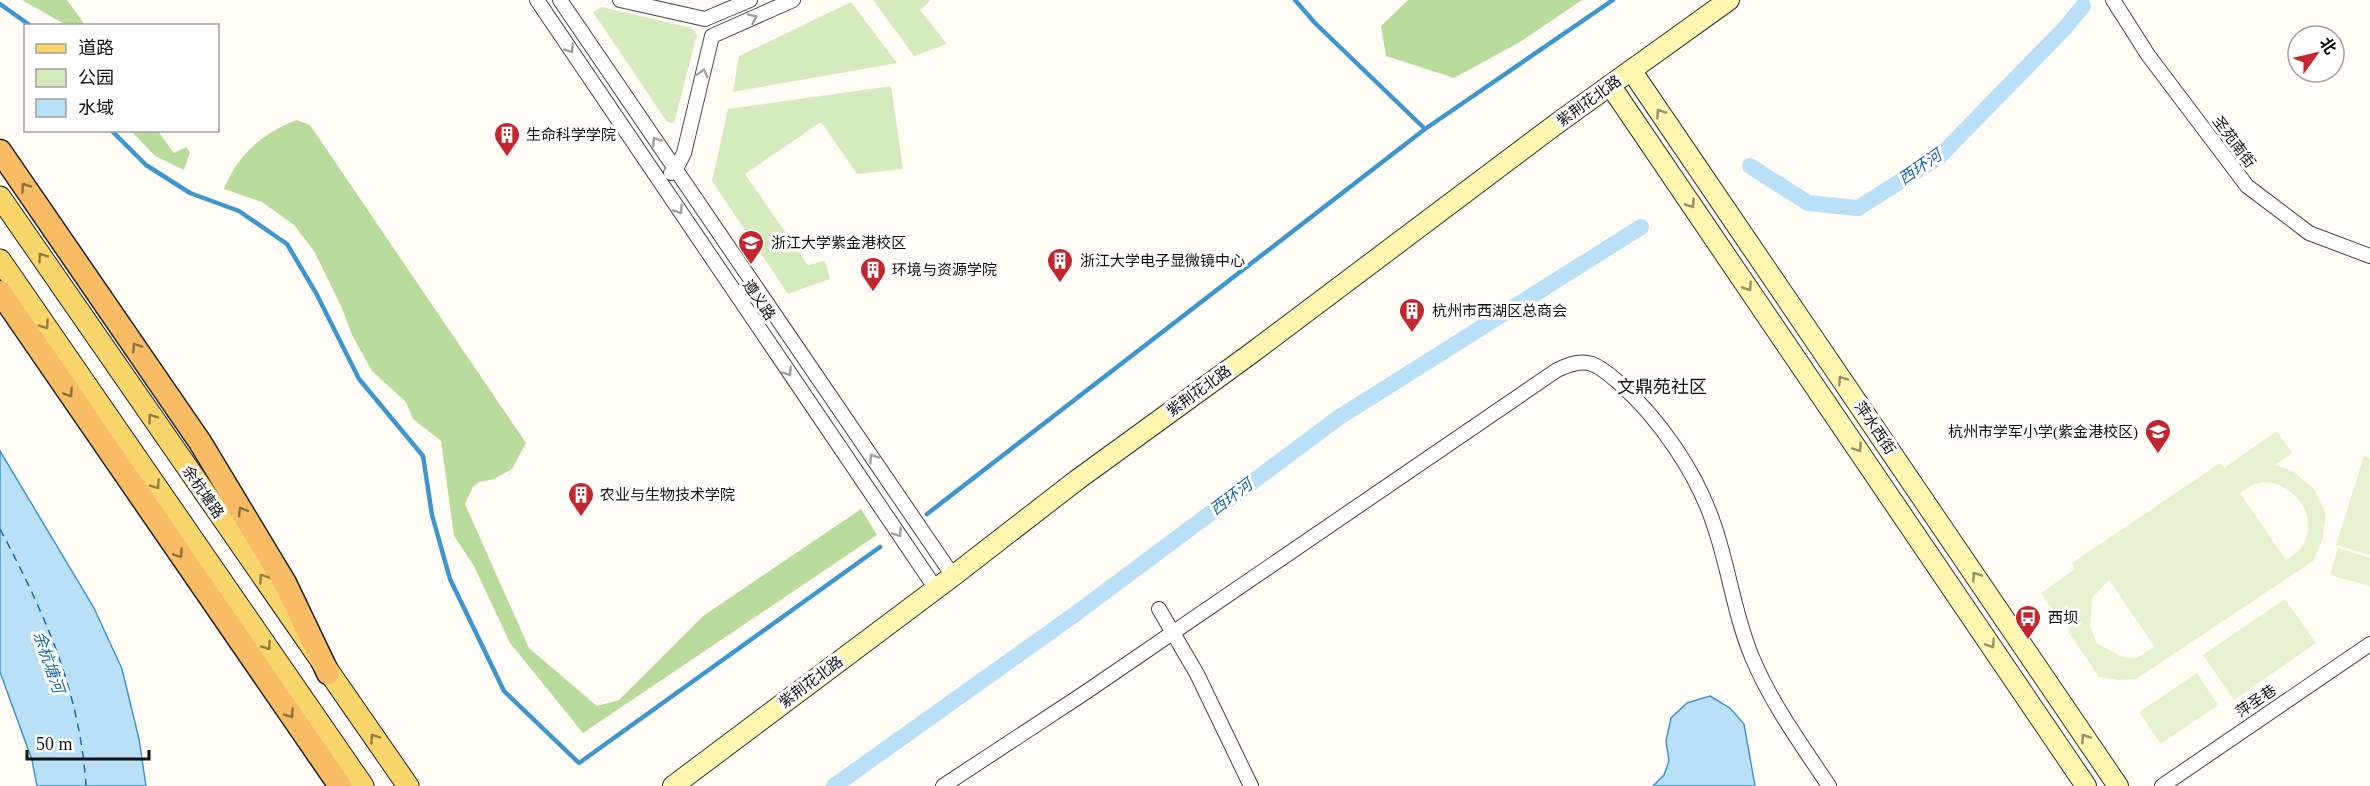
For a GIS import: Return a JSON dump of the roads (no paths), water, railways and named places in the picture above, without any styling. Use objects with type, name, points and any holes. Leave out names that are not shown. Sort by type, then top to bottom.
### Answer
[{"type":"highway","points":[[0,151],[200,442],[285,583],[328,674]]},
{"type":"highway","points":[[0,292],[340,786]]},
{"type":"main road","name":"紫荆花北路","points":[[673,786],[1077,480],[1610,85],[1729,0]]},
{"type":"main road","name":"萍水西街","points":[[1631,70],[2118,786]]},
{"type":"main road","name":"萍水西街","points":[[1610,85],[2086,786]]},
{"type":"main road","name":"余杭塘路","points":[[0,197],[328,674],[408,786]]},
{"type":"main road","points":[[0,260],[363,786]]},
{"type":"street","name":"遵义路","points":[[537,0],[936,589]]},
{"type":"street","name":"遵义路","points":[[560,0],[953,576]]},
{"type":"street","points":[[620,0],[705,19],[750,0]]},
{"type":"street","points":[[659,181],[676,169],[684,153],[712,36],[793,0]]},
{"type":"street","name":"圣苑南街","points":[[2113,0],[2148,55],[2247,186],[2309,233],[2370,256]]},
{"type":"street","points":[[943,786],[1173,633],[1557,370],[1573,363],[1592,364],[1611,376],[1636,398],[1676,449],[1714,522],[1752,656],[1775,705],[1829,786]]},
{"type":"street","points":[[1159,609],[1197,674],[1251,786]]},
{"type":"street","name":"萍圣巷","points":[[2162,786],[2370,644]]},
{"type":"water","name":"余杭塘河","points":[[0,451],[94,608],[122,669],[139,739],[146,786],[37,786],[32,760],[0,672]]},
{"type":"water","points":[[1710,696],[1730,708],[1744,724],[1755,786],[1653,786],[1664,775],[1669,761],[1666,741],[1671,718],[1687,703]]},
{"type":"waterway","points":[[1295,0],[1315,23],[1425,129]]},
{"type":"waterway","points":[[927,514],[1425,129],[1613,0]]},
{"type":"waterway","points":[[0,4],[28,24]]},
{"type":"waterway","name":"西环河","points":[[1750,166],[1808,203],[1858,208],[1939,157],[2065,28],[2083,6]]},
{"type":"waterway","points":[[113,132],[146,165],[190,193],[239,211],[287,244],[316,293],[359,379],[423,456],[432,515],[450,579],[504,691],[579,763],[880,547]]},
{"type":"waterway","name":"西环河","points":[[834,786],[1074,615],[1338,418],[1641,227]]},
{"type":"place","name":"生命科学学院","points":[[507,158]]},
{"type":"place","name":"浙江大学紫金港校区","points":[[751,266]]},
{"type":"place","name":"浙江大学电子显微镜中心","points":[[1060,284]]},
{"type":"place","name":"环境与资源学院","points":[[873,293]]},
{"type":"place","name":"杭州市西湖区总商会","points":[[1412,334]]},
{"type":"place","name":"杭州市学军小学(紫金港校区)","points":[[2158,455]]},
{"type":"place","name":"农业与生物技术学院","points":[[581,518]]},
{"type":"place","name":"西坝","points":[[2028,641]]},
{"type":"district","name":"文鼎苑社区","points":[[1662,387]]}]
